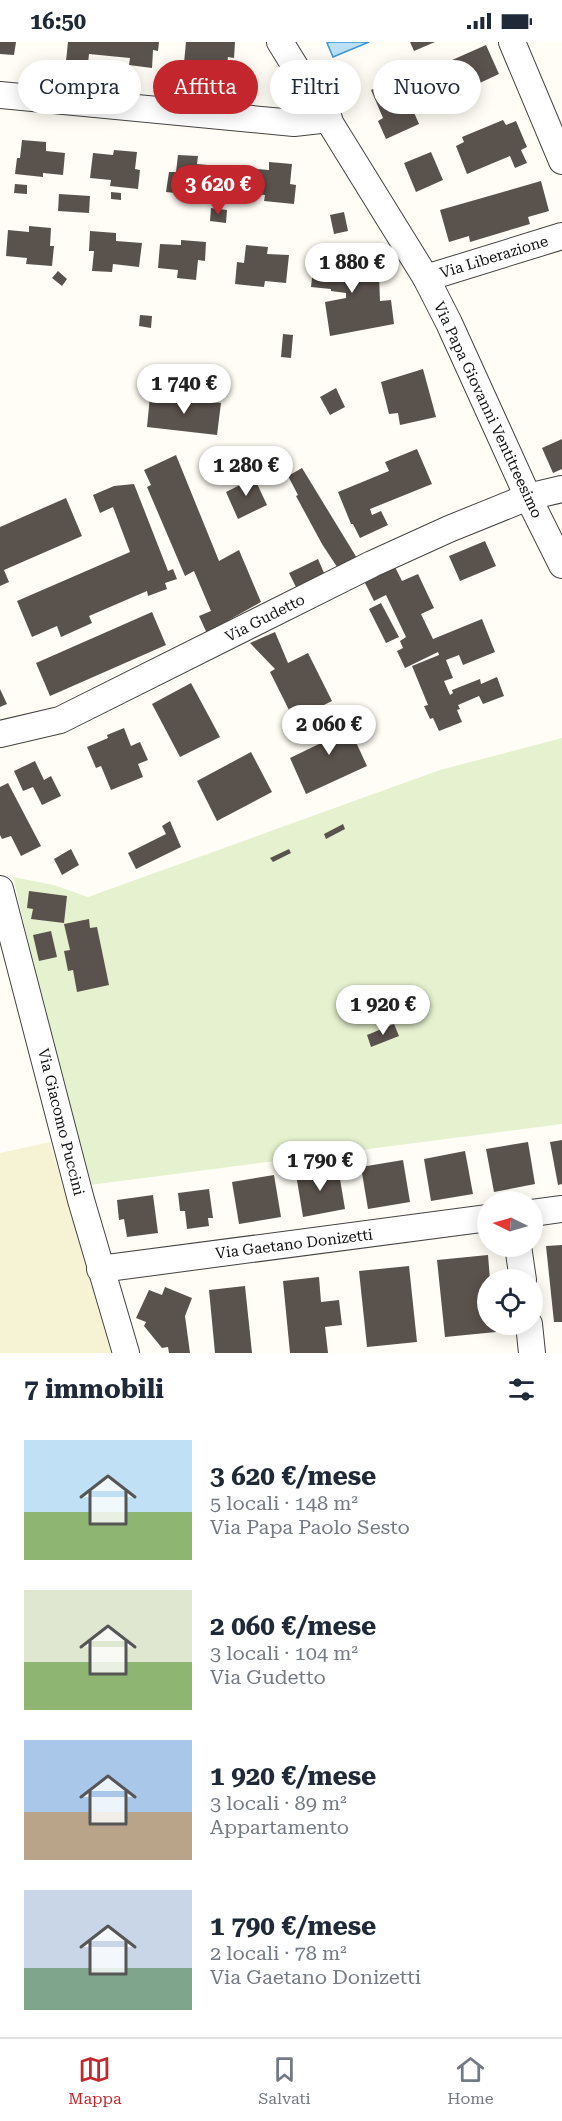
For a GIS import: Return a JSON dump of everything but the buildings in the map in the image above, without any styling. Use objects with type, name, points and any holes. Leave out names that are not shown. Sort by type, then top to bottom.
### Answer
[{"type":"street","name":"Via Papa Giovanni Ventitreesimo","points":[[280,42],[426,278],[562,565]]},
{"type":"street","points":[[512,42],[562,161]]},
{"type":"street","points":[[0,95],[294,123],[329,119]]},
{"type":"street","name":"Via Liberazione","points":[[426,278],[562,236]]},
{"type":"street","name":"Via Gudetto","points":[[0,734],[60,720],[372,564],[528,497],[562,489]]},
{"type":"street","name":"Via Giacomo Puccini","points":[[0,889],[100,1269],[126,1353]]},
{"type":"street","points":[[543,1212],[562,1209]]},
{"type":"street","name":"Via Gaetano Donizetti","points":[[100,1269],[477,1219]]},
{"type":"street","points":[[530,1335],[532,1353]]},
{"type":"shaded area","points":[[50,1142],[111,1353],[0,1353],[0,1153]]},
{"type":"green space","points":[[562,738],[562,1124],[90,1185],[45,1014],[13,877],[54,885],[88,897],[440,770]]},
{"type":"water","points":[[369,42],[333,57],[327,43]]}]
